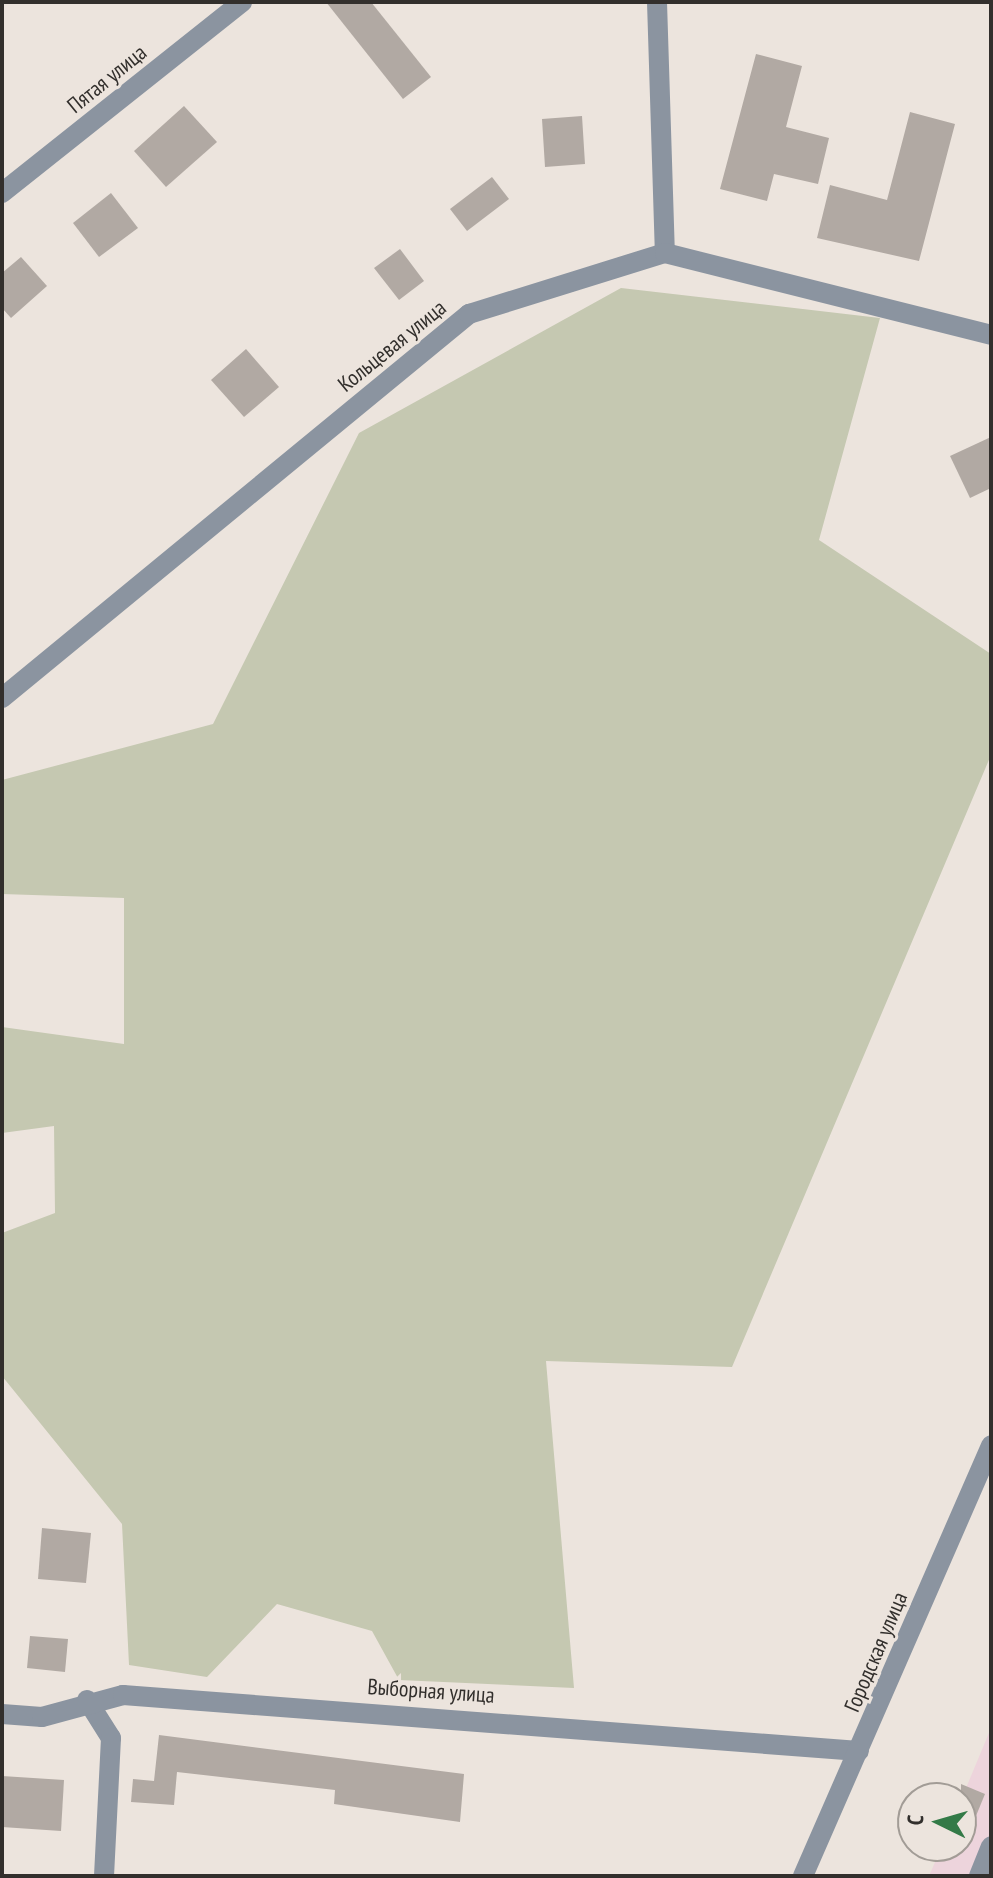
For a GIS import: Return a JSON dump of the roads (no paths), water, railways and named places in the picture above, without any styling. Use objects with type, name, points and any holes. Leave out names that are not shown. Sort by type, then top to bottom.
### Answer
[{"type":"street","name":"Пятая улица","points":[[2,193],[242,2]]},
{"type":"street","points":[[657,2],[665,253],[991,335]]},
{"type":"street","name":"Кольцевая улица","points":[[2,698],[469,314],[665,253]]},
{"type":"street","name":"Городская улица","points":[[803,1876],[991,1445]]},
{"type":"street","name":"Выборная улица","points":[[2,1714],[42,1717],[87,1700],[123,1695],[456,1717],[859,1751]]},
{"type":"street","points":[[87,1700],[111,1738],[104,1876]]},
{"type":"street","points":[[979,1876],[991,1846]]}]
